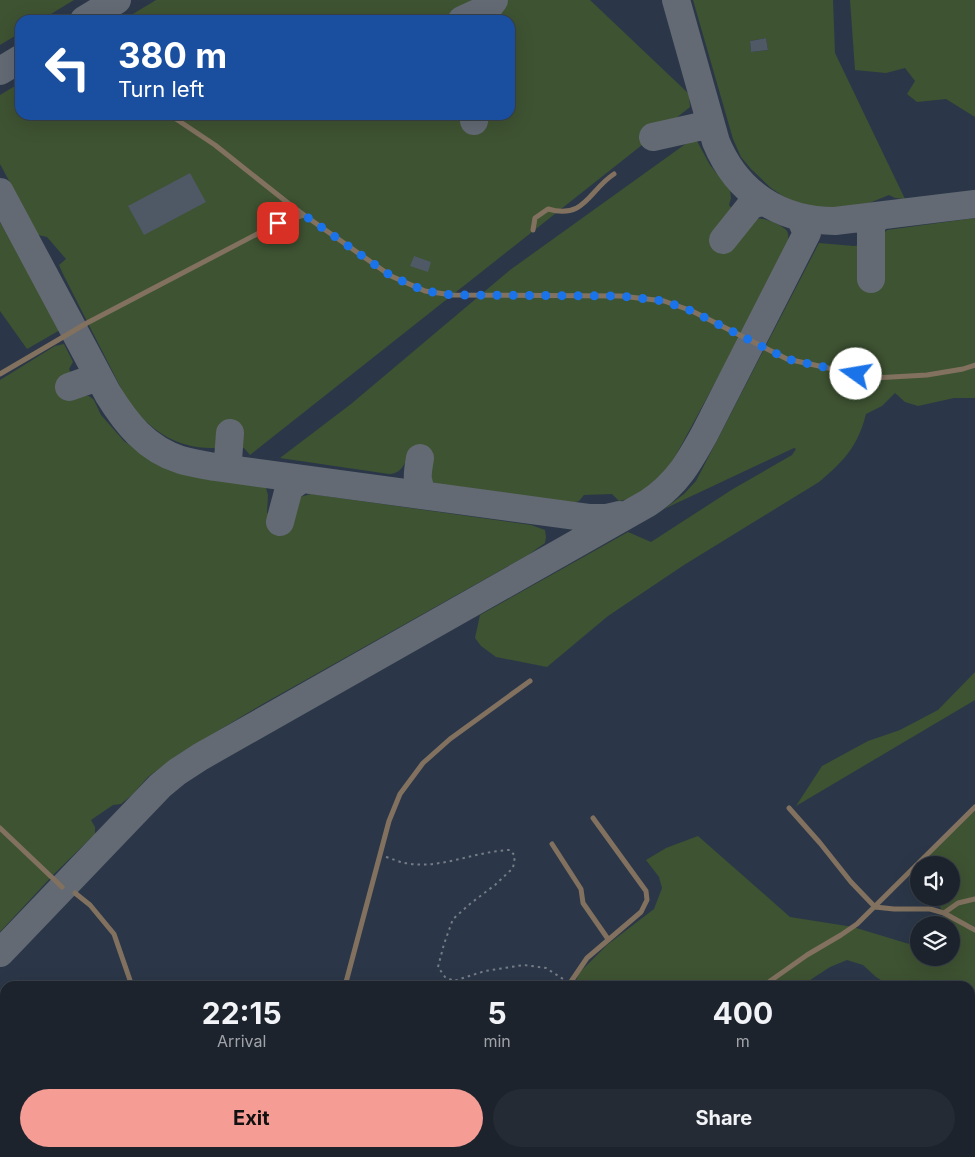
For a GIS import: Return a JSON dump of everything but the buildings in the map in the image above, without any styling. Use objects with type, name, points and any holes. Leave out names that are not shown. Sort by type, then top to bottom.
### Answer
[{"type":"lane","points":[[178,120],[215,144],[288,203],[391,276],[425,291],[452,295],[621,296],[664,301],[692,311],[787,359],[874,378],[927,375],[975,365]]},
{"type":"lane","points":[[533,230],[535,218],[548,209],[562,213],[575,209],[589,199],[605,180],[614,174]]},
{"type":"lane","points":[[278,223],[288,203]]},
{"type":"lane","points":[[0,374],[87,323],[278,223],[304,215]]},
{"type":"lane","points":[[346,981],[390,821],[400,794],[423,763],[450,739],[530,681]]},
{"type":"lane","points":[[770,981],[807,955],[857,924],[975,806]]},
{"type":"lane","points":[[788,808],[815,836],[851,882],[875,906],[894,909],[930,909],[944,913],[975,930]]},
{"type":"lane","points":[[572,981],[587,958],[641,912],[647,900],[646,891],[593,818]]},
{"type":"lane","points":[[0,828],[62,887]]},
{"type":"lane","points":[[552,844],[581,889],[583,903],[608,940]]},
{"type":"lane","points":[[75,893],[90,905],[114,934],[130,981]]},
{"type":"lane","points":[[944,913],[958,903],[975,899]]},
{"type":"path","points":[[378,855],[406,863],[428,864],[493,850],[510,850],[515,856],[513,868],[495,886],[471,903],[453,920],[438,967],[444,977],[454,981],[485,971],[524,965],[546,968],[564,981]]},
{"type":"shaded area","points":[[0,0],[975,0],[975,981],[0,981]]},
{"type":"green space","points":[[0,0],[74,0],[49,15],[15,15],[15,36],[0,45]]},
{"type":"green space","points":[[156,0],[471,0],[463,15],[131,15]]},
{"type":"green space","points":[[495,0],[590,0],[689,94],[690,107],[250,455],[244,448],[203,448],[186,445],[167,437],[150,425],[128,402],[63,274],[59,265],[66,259],[47,237],[38,235],[0,164],[0,95],[15,86],[15,120],[515,120],[515,15],[487,15]]},
{"type":"green space","points":[[693,0],[833,0],[835,53],[905,199],[889,195],[862,206],[820,209],[792,202],[771,188],[751,169],[741,157],[733,139]],"holes":[[[766,38],[768,50],[751,52],[750,41]]]},
{"type":"green space","points":[[850,0],[975,0],[975,117],[946,99],[917,102],[907,94],[915,81],[905,68],[886,73],[855,70]]},
{"type":"green space","points":[[691,140],[697,141],[710,165],[730,190],[731,198],[729,205],[746,227],[751,221],[758,218],[772,222],[787,231],[788,242],[676,455],[659,478],[652,484],[628,499],[619,501],[612,494],[584,495],[579,501],[569,504],[437,485],[432,481],[430,467],[405,463],[398,471],[389,474],[280,458],[351,404],[510,270]]},
{"type":"green space","points":[[975,218],[975,398],[954,398],[918,406],[905,402],[895,393],[882,406],[866,414],[859,435],[849,452],[819,482],[684,565],[608,616],[547,667],[496,657],[481,646],[475,638],[480,615],[628,532],[651,542],[733,489],[792,455],[796,449],[794,448],[664,509],[684,494],[696,481],[819,243],[854,246],[881,242],[882,235],[887,230]]},
{"type":"green space","points":[[0,222],[60,330],[27,349],[0,311]]},
{"type":"green space","points":[[64,344],[73,362],[69,369],[82,396],[89,396],[94,400],[101,415],[124,441],[156,464],[192,476],[258,484],[266,488],[268,495],[267,513],[295,517],[300,497],[311,494],[531,525],[545,530],[546,537],[545,543],[528,555],[261,705],[179,754],[148,777],[121,804],[113,805],[91,820],[95,827],[95,834],[54,874],[0,932],[0,380],[55,346]]},
{"type":"green space","points":[[975,672],[975,700],[796,806],[822,766],[868,741],[900,730],[938,710]]},
{"type":"green space","points":[[975,807],[975,981],[883,981],[863,965],[847,960],[830,967],[809,981],[576,981],[579,973],[607,945],[654,909],[662,888],[659,877],[646,860],[666,848],[698,836],[790,917],[853,927],[910,944],[910,966],[960,966],[960,916],[943,916],[944,913],[939,906],[960,906],[960,856],[926,856]]},
{"type":"taxiway","points":[[92,15],[117,0]]},
{"type":"taxiway","points":[[473,15],[488,8],[494,0]]},
{"type":"taxiway","points":[[676,0],[716,142],[736,176],[763,201],[796,216],[815,220],[835,221],[975,204]]},
{"type":"taxiway","points":[[0,71],[15,62]]},
{"type":"taxiway","points":[[653,137],[702,126],[708,129]]},
{"type":"taxiway","points":[[0,192],[108,394],[138,434],[157,449],[185,461],[215,467],[590,518],[607,518],[620,515]]},
{"type":"taxiway","points":[[723,240],[751,205],[758,203]]},
{"type":"taxiway","points":[[0,953],[160,786],[177,772],[200,757],[648,503],[667,488],[688,463],[705,433],[807,233],[801,220]]},
{"type":"taxiway","points":[[871,279],[871,226],[875,220]]},
{"type":"taxiway","points":[[69,387],[92,379],[97,381]]},
{"type":"taxiway","points":[[230,433],[228,460],[231,466]]},
{"type":"taxiway","points":[[420,458],[418,480],[423,492]]},
{"type":"taxiway","points":[[280,522],[289,488],[296,483]]},
{"type":"route","points":[[278,223],[304,215],[391,276],[425,291],[452,295],[621,296],[664,301],[692,311],[787,359],[856,374]]}]
